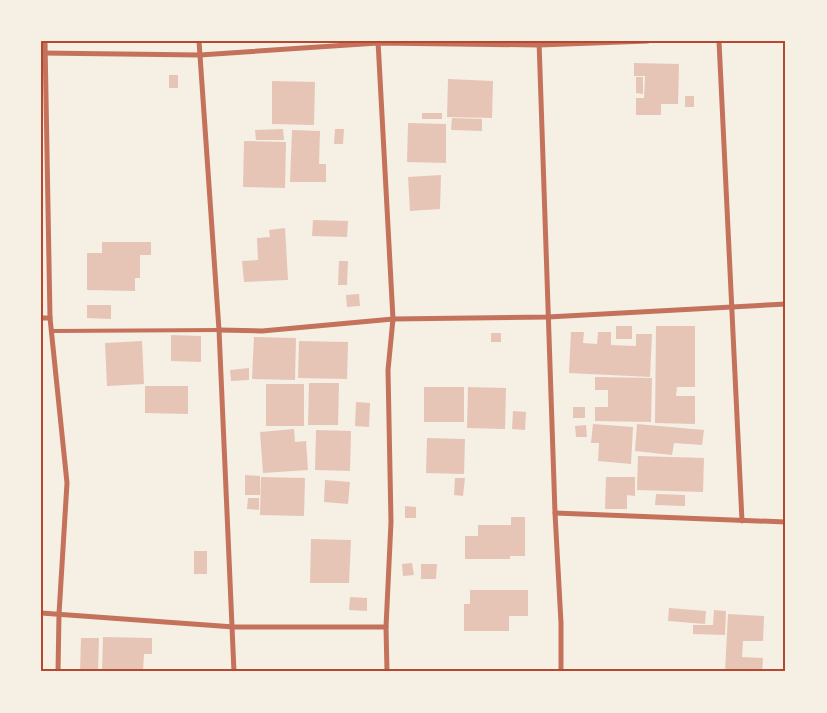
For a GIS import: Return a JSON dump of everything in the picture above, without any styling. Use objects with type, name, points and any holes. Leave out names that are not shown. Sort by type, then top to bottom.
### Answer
[{"type":"street","points":[[45,41],[50,318],[67,484],[59,614],[58,672]]},
{"type":"street","points":[[199,41],[219,330],[234,627],[234,672]]},
{"type":"street","points":[[44,53],[200,56],[378,42],[539,43],[648,41]]},
{"type":"street","points":[[719,41],[742,521]]},
{"type":"street","points":[[378,42],[393,319],[388,370],[391,522],[386,627],[387,672]]},
{"type":"street","points":[[539,43],[555,513],[561,623],[561,672]]},
{"type":"street","points":[[219,330],[302,329],[393,319],[548,317],[786,304]]},
{"type":"street","points":[[41,318],[50,318]]},
{"type":"street","points":[[555,513],[786,522]]},
{"type":"street","points":[[41,613],[234,627],[386,627]]},
{"type":"lane","points":[[52,331],[219,330]]},
{"type":"building","points":[[634,63],[679,64],[678,104],[661,104],[661,115],[636,115],[636,98],[644,98],[645,76],[634,76]]},
{"type":"building","points":[[169,75],[178,75],[178,88],[169,88]]},
{"type":"building","points":[[636,77],[643,77],[643,94],[636,93]]},
{"type":"building","points":[[448,79],[493,81],[492,118],[447,117]]},
{"type":"building","points":[[272,81],[315,82],[314,125],[272,124]]},
{"type":"building","points":[[685,96],[694,96],[694,107],[685,107]]},
{"type":"building","points":[[422,113],[442,113],[442,119],[422,119]]},
{"type":"building","points":[[452,118],[482,119],[482,131],[451,130]]},
{"type":"building","points":[[408,123],[446,124],[446,163],[407,162]]},
{"type":"building","points":[[283,129],[284,140],[256,140],[255,130]]},
{"type":"building","points":[[335,129],[344,129],[343,144],[334,144]]},
{"type":"building","points":[[292,130],[320,131],[319,164],[326,164],[326,182],[290,182]]},
{"type":"building","points":[[244,141],[286,142],[285,188],[243,187]]},
{"type":"building","points":[[441,175],[440,209],[410,211],[408,177]]},
{"type":"building","points":[[313,220],[348,221],[347,237],[312,236]]},
{"type":"building","points":[[285,228],[288,280],[244,282],[242,261],[258,260],[257,238],[270,237],[269,230]]},
{"type":"building","points":[[102,242],[151,242],[151,255],[140,255],[140,278],[135,278],[135,291],[87,290],[87,253],[102,253]]},
{"type":"building","points":[[339,261],[348,261],[347,285],[338,285]]},
{"type":"building","points":[[359,294],[360,306],[347,307],[346,295]]},
{"type":"building","points":[[87,305],[111,305],[111,319],[87,318]]},
{"type":"building","points":[[616,326],[632,326],[632,339],[616,339]]},
{"type":"building","points":[[656,326],[695,326],[695,387],[677,387],[676,396],[695,396],[695,424],[655,423]]},
{"type":"building","points":[[571,332],[584,332],[583,343],[597,344],[598,332],[611,332],[611,345],[636,346],[636,334],[652,334],[650,377],[569,373]]},
{"type":"building","points":[[491,333],[501,333],[501,342],[491,342]]},
{"type":"building","points":[[171,335],[201,336],[201,362],[171,361]]},
{"type":"building","points":[[254,337],[296,338],[295,380],[252,379]]},
{"type":"building","points":[[142,341],[144,384],[107,386],[105,343]]},
{"type":"building","points":[[299,341],[348,342],[347,379],[298,378]]},
{"type":"building","points":[[249,368],[249,380],[231,381],[230,370]]},
{"type":"building","points":[[595,377],[652,378],[651,422],[595,421],[595,407],[608,407],[608,390],[595,390]]},
{"type":"building","points":[[309,383],[339,383],[338,425],[308,425]]},
{"type":"building","points":[[266,384],[304,384],[304,426],[266,426]]},
{"type":"building","points":[[145,386],[188,386],[188,414],[145,413]]},
{"type":"building","points":[[424,387],[464,387],[464,422],[424,422]]},
{"type":"building","points":[[468,387],[506,388],[505,429],[467,428]]},
{"type":"building","points":[[356,402],[370,403],[369,427],[355,426]]},
{"type":"building","points":[[573,407],[585,407],[585,418],[573,418]]},
{"type":"building","points":[[513,411],[526,412],[525,430],[512,429]]},
{"type":"building","points":[[593,424],[633,427],[631,464],[598,461],[599,443],[591,443]]},
{"type":"building","points":[[637,424],[704,430],[702,445],[674,443],[672,455],[635,451]]},
{"type":"building","points":[[586,425],[587,437],[576,437],[575,426]]},
{"type":"building","points":[[294,429],[295,442],[306,441],[308,470],[263,473],[260,432]]},
{"type":"building","points":[[316,430],[351,431],[350,471],[315,470]]},
{"type":"building","points":[[427,438],[465,439],[464,474],[426,473]]},
{"type":"building","points":[[638,456],[704,458],[703,492],[637,490]]},
{"type":"building","points":[[245,475],[260,476],[260,495],[245,495]]},
{"type":"building","points":[[261,477],[305,478],[304,516],[260,515]]},
{"type":"building","points":[[606,477],[635,477],[635,496],[627,495],[627,509],[605,509]]},
{"type":"building","points":[[455,478],[465,478],[463,496],[454,495]]},
{"type":"building","points":[[325,480],[350,482],[348,504],[324,502]]},
{"type":"building","points":[[656,494],[685,495],[685,506],[655,505]]},
{"type":"building","points":[[248,498],[259,498],[259,510],[247,509]]},
{"type":"building","points":[[405,506],[416,507],[416,518],[405,518]]},
{"type":"building","points":[[511,517],[525,517],[525,556],[510,556],[510,559],[465,559],[465,536],[478,536],[478,525],[511,525]]},
{"type":"building","points":[[311,539],[351,540],[349,583],[310,583]]},
{"type":"building","points":[[194,551],[207,551],[207,574],[194,574]]},
{"type":"building","points":[[412,563],[414,575],[403,576],[402,564]]},
{"type":"building","points":[[421,564],[437,564],[436,579],[421,579]]},
{"type":"building","points":[[470,590],[528,590],[528,616],[509,616],[509,631],[464,631],[464,604],[470,604]]},
{"type":"building","points":[[350,597],[367,598],[367,611],[349,610]]},
{"type":"building","points":[[669,608],[706,611],[705,624],[668,621]]},
{"type":"building","points":[[714,610],[726,611],[725,635],[693,634],[693,625],[713,625]]},
{"type":"building","points":[[728,614],[764,616],[763,641],[743,641],[742,657],[763,658],[762,672],[725,672]]},
{"type":"building","points":[[103,637],[152,638],[152,654],[144,654],[143,672],[102,672]]},
{"type":"building","points":[[81,638],[99,638],[98,672],[80,672]]}]
